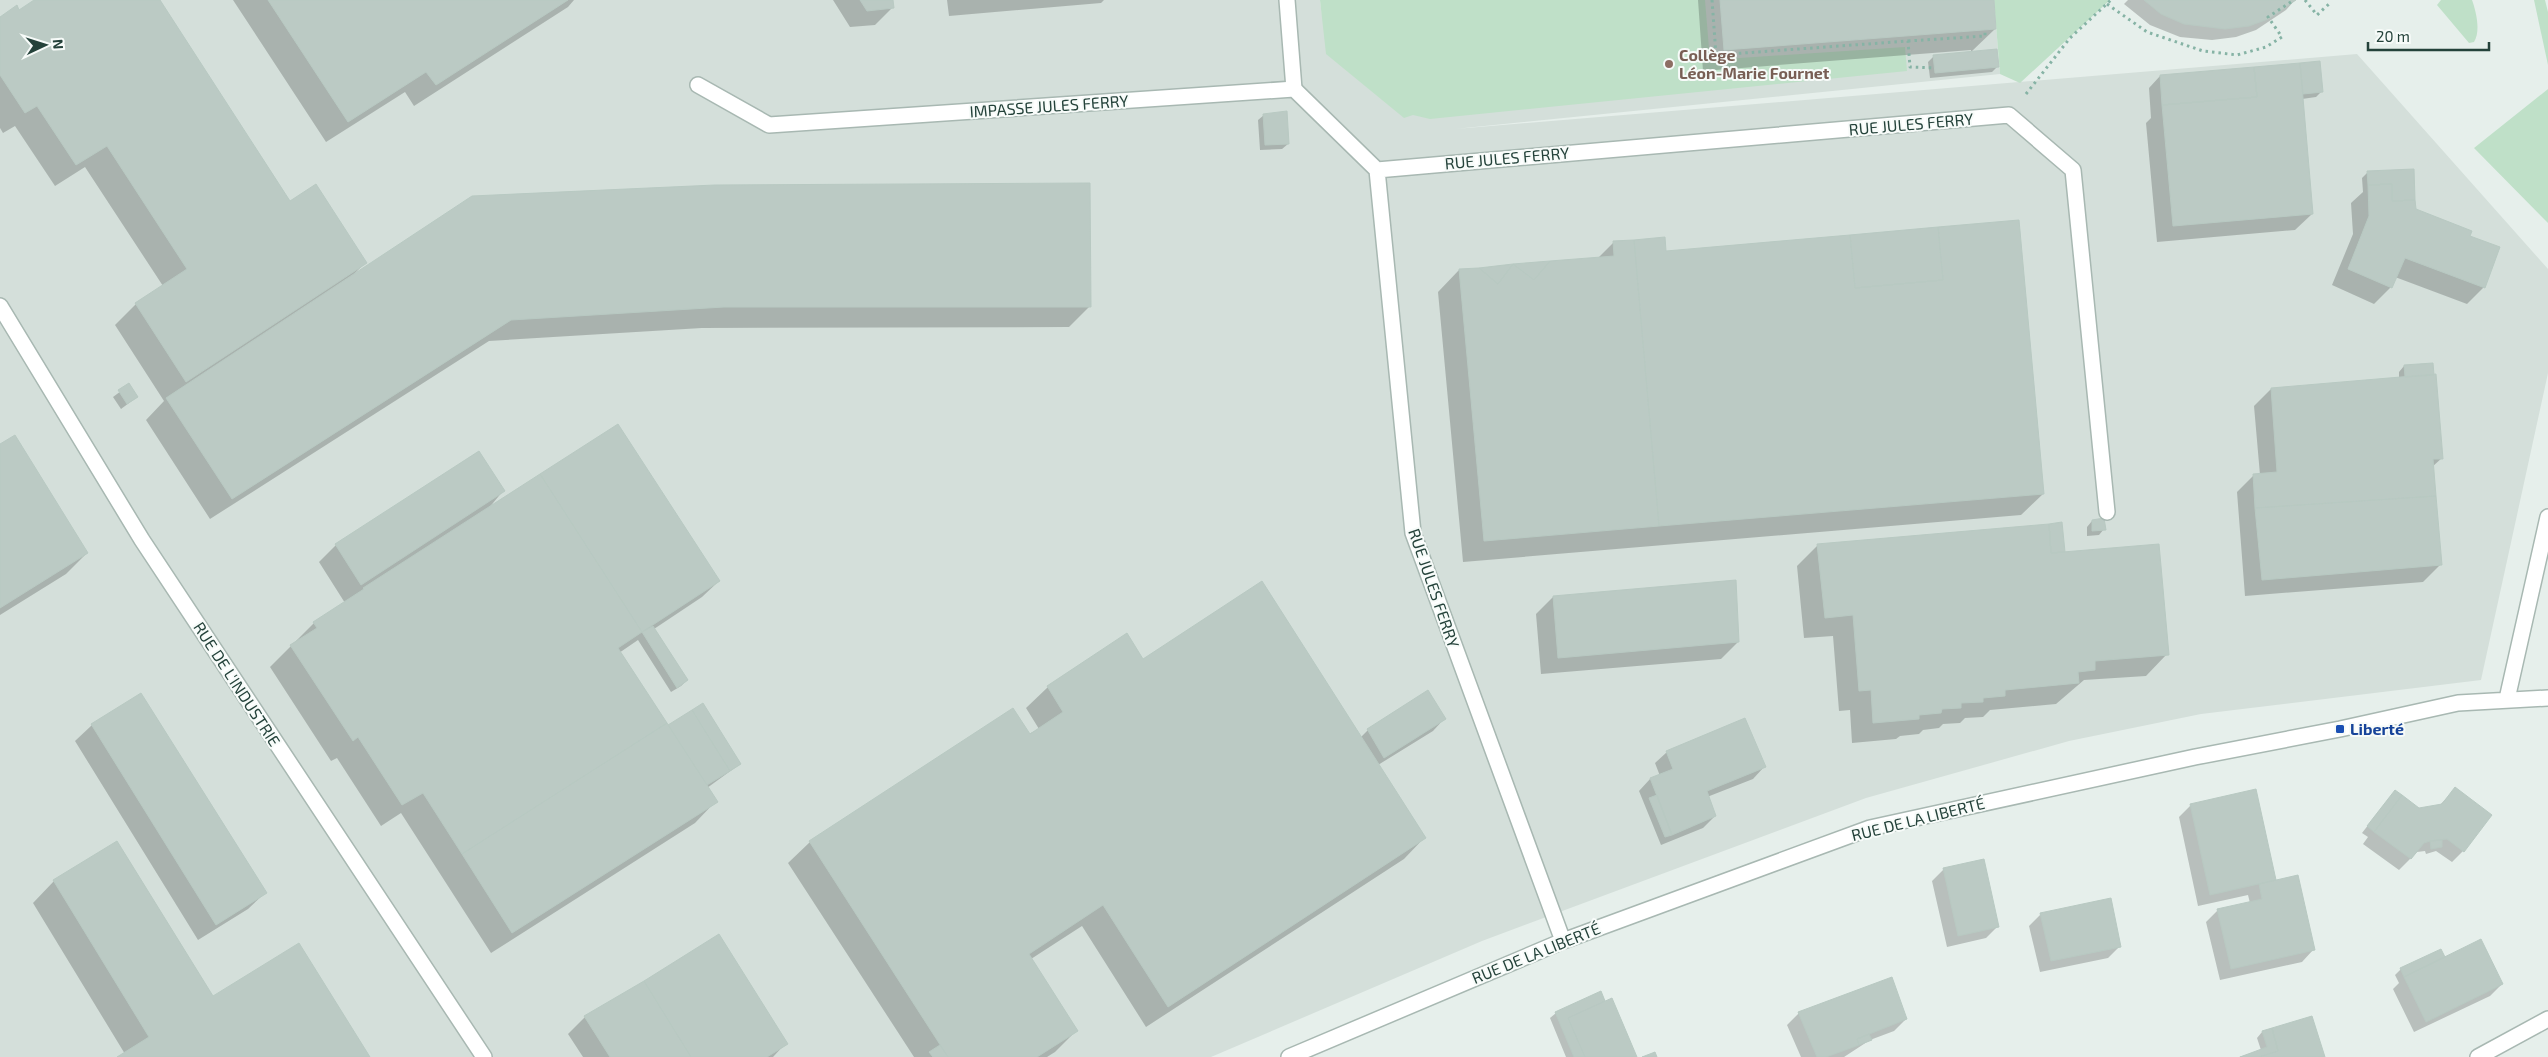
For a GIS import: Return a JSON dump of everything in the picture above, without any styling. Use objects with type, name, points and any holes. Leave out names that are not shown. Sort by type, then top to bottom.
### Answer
[{"type":"street","points":[[1287,0],[1294,89],[1377,170]]},
{"type":"street","name":"IMPASSE JULES FERRY","points":[[698,85],[769,125],[1294,89]]},
{"type":"street","points":[[2009,115],[2073,170],[2107,512]]},
{"type":"street","name":"RUE JULES FERRY","points":[[1562,941],[1412,533],[1377,170],[2009,115]]},
{"type":"street","name":"RUE DE L'INDUSTRIE","points":[[0,306],[142,540],[484,1057]]},
{"type":"street","points":[[2507,699],[2548,517]]},
{"type":"street","name":"RUE DE LA LIBERTÉ","points":[[1289,1057],[1562,941],[1870,828],[2194,757],[2340,729],[2458,703],[2548,698]]},
{"type":"street","points":[[2478,1057],[2548,1019]]},
{"type":"path","points":[[1712,0],[1716,55],[1985,36],[1984,30]]},
{"type":"path","points":[[2009,115],[2070,38],[2111,0]]},
{"type":"path","points":[[2107,4],[2146,32],[2202,51],[2236,55],[2266,47],[2282,37],[2268,17],[2294,0]]},
{"type":"path","points":[[2305,0],[2317,15],[2330,3]]},
{"type":"path","points":[[1908,41],[1910,67],[1935,68]]},
{"type":"shaded area","points":[[0,0],[1320,0],[1322,16],[1321,0],[1994,0],[2000,74],[1455,129],[2357,54],[2548,269],[2548,373],[2481,680],[2201,714],[2069,741],[1866,798],[1482,941],[1211,1057],[0,1057]]},
{"type":"green space","name":"Collège Léon-Marie Fournet","points":[[1320,0],[1705,0],[1710,60],[1905,47],[1907,71],[1430,119],[1413,115],[1404,118],[1326,54]]},
{"type":"green space","points":[[1994,0],[2110,0],[2020,83],[2000,74]]},
{"type":"green space","points":[[2441,0],[2472,0],[2477,27],[2474,42],[2469,43],[2437,5]]},
{"type":"green space","points":[[2534,0],[2545,0],[2548,12],[2548,65]]},
{"type":"green space","points":[[2548,89],[2548,223],[2474,148]]},
{"type":"building","points":[[34,0],[160,0],[290,201],[316,184],[367,263],[186,382],[135,303],[187,269],[107,146],[76,165],[37,106],[25,113],[0,75],[0,17],[17,5],[19,10]]},
{"type":"building","points":[[268,0],[568,0],[436,85],[426,72],[348,122]]},
{"type":"building","points":[[860,0],[893,0],[894,8],[867,11]]},
{"type":"building","points":[[1720,0],[1994,0],[1996,29],[1724,50]]},
{"type":"building","points":[[2144,0],[2296,0],[2268,19],[2249,26],[2225,29],[2184,24],[2161,14]]},
{"type":"building","points":[[1997,49],[1999,67],[1935,73],[1933,55]]},
{"type":"building","points":[[2320,61],[2323,92],[2303,94],[2300,63]]},
{"type":"building","points":[[2300,63],[2313,214],[2173,226],[2162,105],[2257,97],[2254,67]]},
{"type":"building","points":[[2254,67],[2257,97],[2162,105],[2160,75]]},
{"type":"building","points":[[1287,111],[1289,144],[1265,145],[1263,114]]},
{"type":"building","points":[[2414,169],[2415,200],[2392,201],[2392,184],[2368,185],[2367,171]]},
{"type":"building","points":[[1090,183],[1091,307],[724,307],[511,320],[232,499],[166,398],[472,196],[715,185]]},
{"type":"building","points":[[2392,184],[2392,201],[2415,200],[2416,209],[2472,231],[2470,236],[2500,247],[2485,288],[2405,258],[2392,288],[2348,269],[2369,216],[2368,185]]},
{"type":"building","points":[[2019,220],[2044,494],[1659,526],[1634,240],[1665,237],[1666,251],[1850,235],[1855,288],[1943,280],[1938,227]]},
{"type":"building","points":[[1938,227],[1943,280],[1855,288],[1850,235]]},
{"type":"building","points":[[1634,240],[1659,526],[1484,541],[1459,269],[1479,268],[1498,284],[1513,264],[1534,280],[1550,261],[1614,256],[1613,241]]},
{"type":"building","points":[[1550,261],[1534,280],[1513,264]]},
{"type":"building","points":[[1513,264],[1498,284],[1479,268]]},
{"type":"building","points":[[2433,363],[2434,375],[2405,377],[2404,365]]},
{"type":"building","points":[[2436,374],[2443,459],[2433,459],[2436,496],[2255,508],[2253,474],[2277,472],[2271,388]]},
{"type":"building","points":[[129,383],[138,397],[127,404],[118,390]]},
{"type":"building","points":[[618,424],[720,581],[642,632],[540,474]]},
{"type":"building","points":[[15,435],[88,553],[0,608],[0,444]]},
{"type":"building","points":[[479,451],[505,491],[361,585],[335,544]]},
{"type":"building","points":[[540,474],[642,632],[618,648],[667,723],[462,854],[423,793],[402,805],[358,737],[353,741],[290,645],[317,628],[313,622]]},
{"type":"building","points":[[2436,496],[2442,565],[2262,580],[2255,508]]},
{"type":"building","points":[[2104,518],[2106,530],[2092,531],[2092,520]]},
{"type":"building","points":[[2062,522],[2065,552],[2051,553],[2049,524]]},
{"type":"building","points":[[2049,524],[2051,553],[2159,544],[2169,655],[2095,661],[2095,670],[2078,672],[2079,683],[2005,690],[2005,696],[1983,698],[1983,702],[1961,703],[1961,708],[1942,709],[1941,713],[1919,715],[1919,719],[1873,723],[1871,690],[1859,691],[1853,615],[1825,618],[1817,544]]},
{"type":"building","points":[[1736,580],[1739,642],[1558,658],[1553,596]]},
{"type":"building","points":[[1262,581],[1426,838],[1168,1007],[1103,905],[1029,954],[1078,1031],[1037,1057],[948,1057],[809,841],[1013,708],[1030,734],[1063,712],[1047,686],[1127,633],[1143,659]]},
{"type":"building","points":[[653,626],[688,680],[677,688],[642,632]]},
{"type":"building","points":[[1428,690],[1446,719],[1384,758],[1367,729]]},
{"type":"building","points":[[141,693],[267,893],[216,925],[91,724]]},
{"type":"building","points":[[703,703],[741,764],[730,771],[692,710]]},
{"type":"building","points":[[692,710],[730,771],[707,785],[668,725]]},
{"type":"building","points":[[1745,718],[1766,767],[1707,791],[1716,816],[1672,835],[1650,778],[1673,769],[1666,751]]},
{"type":"building","points":[[667,723],[718,802],[512,933],[462,854]]},
{"type":"building","points":[[2455,787],[2492,815],[2464,852],[2447,839],[2430,841],[2424,843],[2411,859],[2374,832],[2402,795],[2419,808],[2442,804]]},
{"type":"building","points":[[2256,789],[2276,880],[2210,895],[2190,804]]},
{"type":"building","points":[[2395,790],[2402,795],[2374,832],[2367,826]]},
{"type":"building","points":[[1657,795],[1672,835],[1665,837],[1649,798]]},
{"type":"building","points":[[2442,840],[2442,847],[2431,849],[2430,841]]},
{"type":"building","points":[[117,841],[213,996],[299,943],[370,1057],[117,1057],[149,1037],[53,880]]},
{"type":"building","points":[[1984,859],[1999,927],[1958,936],[1943,868]]},
{"type":"building","points":[[2298,875],[2315,950],[2231,969],[2217,909],[2262,899],[2259,884]]},
{"type":"building","points":[[2111,898],[2121,947],[2051,961],[2040,913]]},
{"type":"building","points":[[719,934],[788,1044],[767,1057],[691,1057],[644,981]]},
{"type":"building","points":[[2481,939],[2503,984],[2426,1022],[2404,977]]},
{"type":"building","points":[[2441,949],[2445,957],[2404,977],[2400,968]]},
{"type":"building","points":[[1892,977],[1907,1019],[1857,1039],[1859,1045],[1826,1057],[1817,1057],[1798,1012]]},
{"type":"building","points":[[644,981],[691,1057],[610,1057],[584,1016]]},
{"type":"building","points":[[1601,991],[1605,1001],[1568,1018],[1585,1057],[1574,1057],[1555,1012]]},
{"type":"building","points":[[1612,998],[1637,1057],[1585,1057],[1568,1018]]},
{"type":"building","points":[[2312,1016],[2325,1057],[2259,1057],[2278,1051],[2272,1028]]},
{"type":"building","points":[[2272,1028],[2278,1051],[2259,1057],[2240,1057],[2267,1047],[2262,1031]]},
{"type":"building","points":[[1869,1034],[1872,1040],[1859,1045],[1857,1039]]},
{"type":"building","points":[[940,1045],[948,1057],[933,1057],[929,1052]]},
{"type":"building","points":[[1655,1052],[1657,1057],[1642,1057]]},
{"type":"place","name":"Collège Léon-Marie Fournet","points":[[1669,64]]},
{"type":"place","name":"Liberté","points":[[2340,729]]}]
